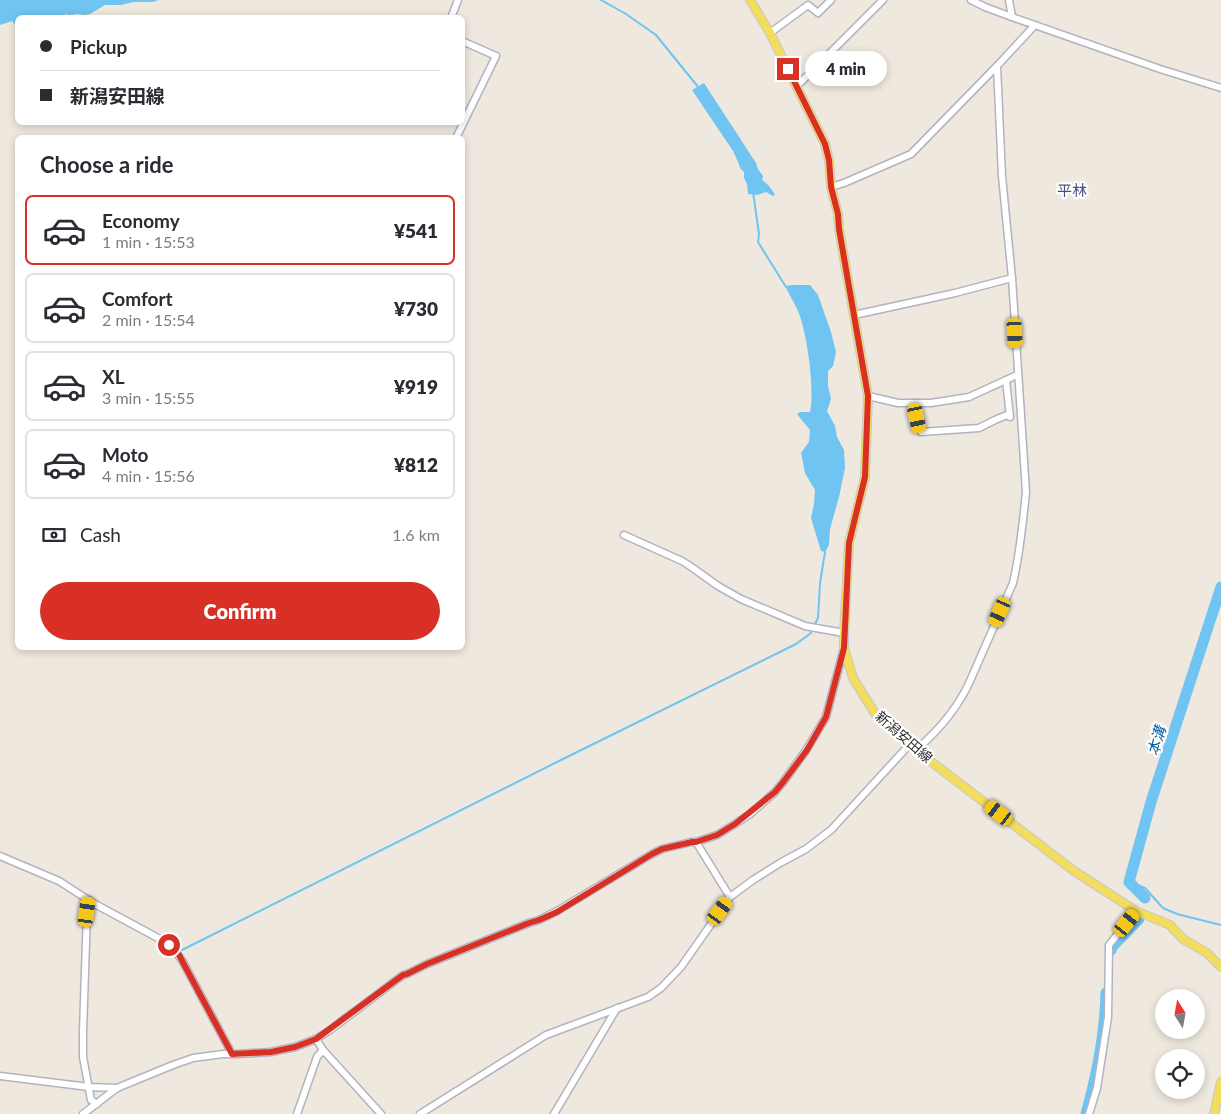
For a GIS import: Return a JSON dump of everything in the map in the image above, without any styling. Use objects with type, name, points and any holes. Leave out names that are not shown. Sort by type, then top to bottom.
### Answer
[{"type":"main road","name":"新潟安田線","points":[[750,0],[770,33],[825,144],[868,396],[865,477],[849,543],[844,632],[844,648],[853,678],[874,712],[886,725],[916,750],[1074,871],[1136,911],[1170,925],[1183,939],[1207,953],[1221,967]]},
{"type":"main road","points":[[1214,1114],[1221,1082]]},
{"type":"street","points":[[452,15],[458,0]]},
{"type":"street","points":[[770,33],[808,5],[818,13],[831,0]]},
{"type":"street","points":[[797,86],[883,0]]},
{"type":"street","points":[[971,0],[1012,17],[1160,69],[1221,88]]},
{"type":"street","points":[[1009,0],[1012,17]]},
{"type":"street","points":[[831,187],[910,154],[1036,25]]},
{"type":"street","points":[[465,43],[496,56],[465,120]]},
{"type":"street","points":[[916,750],[952,712],[964,694],[1013,583],[1017,566],[1026,492],[1012,278],[1002,176],[997,66]]},
{"type":"street","points":[[854,315],[955,293],[1012,278]]},
{"type":"street","points":[[868,396],[898,403],[931,403],[969,397],[1017,375]]},
{"type":"street","points":[[914,403],[920,432],[979,428],[1007,415],[1010,417],[1006,380]]},
{"type":"street","points":[[624,535],[682,561],[718,586],[741,599],[806,626],[844,632]]},
{"type":"street","points":[[83,1114],[118,1088],[193,1058],[223,1054],[271,1052],[295,1047],[316,1039],[403,975],[539,920],[574,902],[662,849],[696,842],[717,835],[735,824],[775,792],[807,750],[826,717],[844,648]]},
{"type":"street","points":[[420,1114],[546,1035],[648,996],[661,988],[681,966],[730,898],[753,880],[780,862],[806,849],[831,830],[910,744]]},
{"type":"street","points":[[696,842],[730,898]]},
{"type":"street","points":[[0,856],[59,881],[174,949],[183,962],[232,1054]]},
{"type":"street","points":[[89,900],[87,912],[83,1057],[91,1100],[97,1104]]},
{"type":"street","points":[[1089,1114],[1097,1088],[1108,1016],[1109,945],[1136,911]]},
{"type":"street","points":[[554,1114],[618,1008]]},
{"type":"street","points":[[316,1039],[323,1050],[381,1114]]},
{"type":"street","points":[[297,1114],[317,1057],[323,1050]]},
{"type":"street","points":[[0,1076],[89,1087],[118,1088]]},
{"type":"water","points":[[0,0],[159,0],[105,5],[90,14],[84,15],[15,15],[15,25],[12,21],[0,25]]},
{"type":"water","points":[[704,83],[756,163],[763,176],[762,180],[775,195],[773,196],[766,192],[757,195],[748,194],[744,172],[740,168],[733,151],[692,90]]},
{"type":"water","points":[[810,285],[818,295],[836,352],[833,366],[828,371],[828,386],[831,399],[827,411],[844,450],[845,468],[830,529],[829,545],[825,552],[821,551],[811,518],[815,490],[805,473],[801,453],[809,442],[810,430],[797,414],[800,412],[810,412],[812,389],[801,320],[785,286]]},
{"type":"waterway","points":[[601,0],[626,14],[656,35],[699,88]]},
{"type":"waterway","points":[[753,192],[759,234],[758,242],[786,287]]},
{"type":"waterway","points":[[814,626],[818,618],[820,583],[825,552]]},
{"type":"waterway","name":"本溝","points":[[1145,898],[1129,882],[1151,802],[1221,587]]},
{"type":"waterway","points":[[182,950],[796,644],[811,633],[812,630]]},
{"type":"waterway","points":[[1129,882],[1145,888],[1163,908],[1177,914],[1221,925]]},
{"type":"waterway","name":"本溝","points":[[1111,950],[1139,919]]},
{"type":"waterway","name":"本溝","points":[[1086,1114],[1100,1054],[1106,993]]},
{"type":"district","name":"平林","points":[[1072,191]]},
{"type":"route","points":[[169,945],[179,955],[232,1054],[271,1052],[295,1047],[316,1039],[330,1030],[403,975],[557,912],[662,849],[696,842],[727,830],[750,814],[775,792],[807,750],[826,717],[844,648],[849,543],[865,477],[868,396],[838,214],[831,187],[829,160],[825,144],[788,69]]}]
